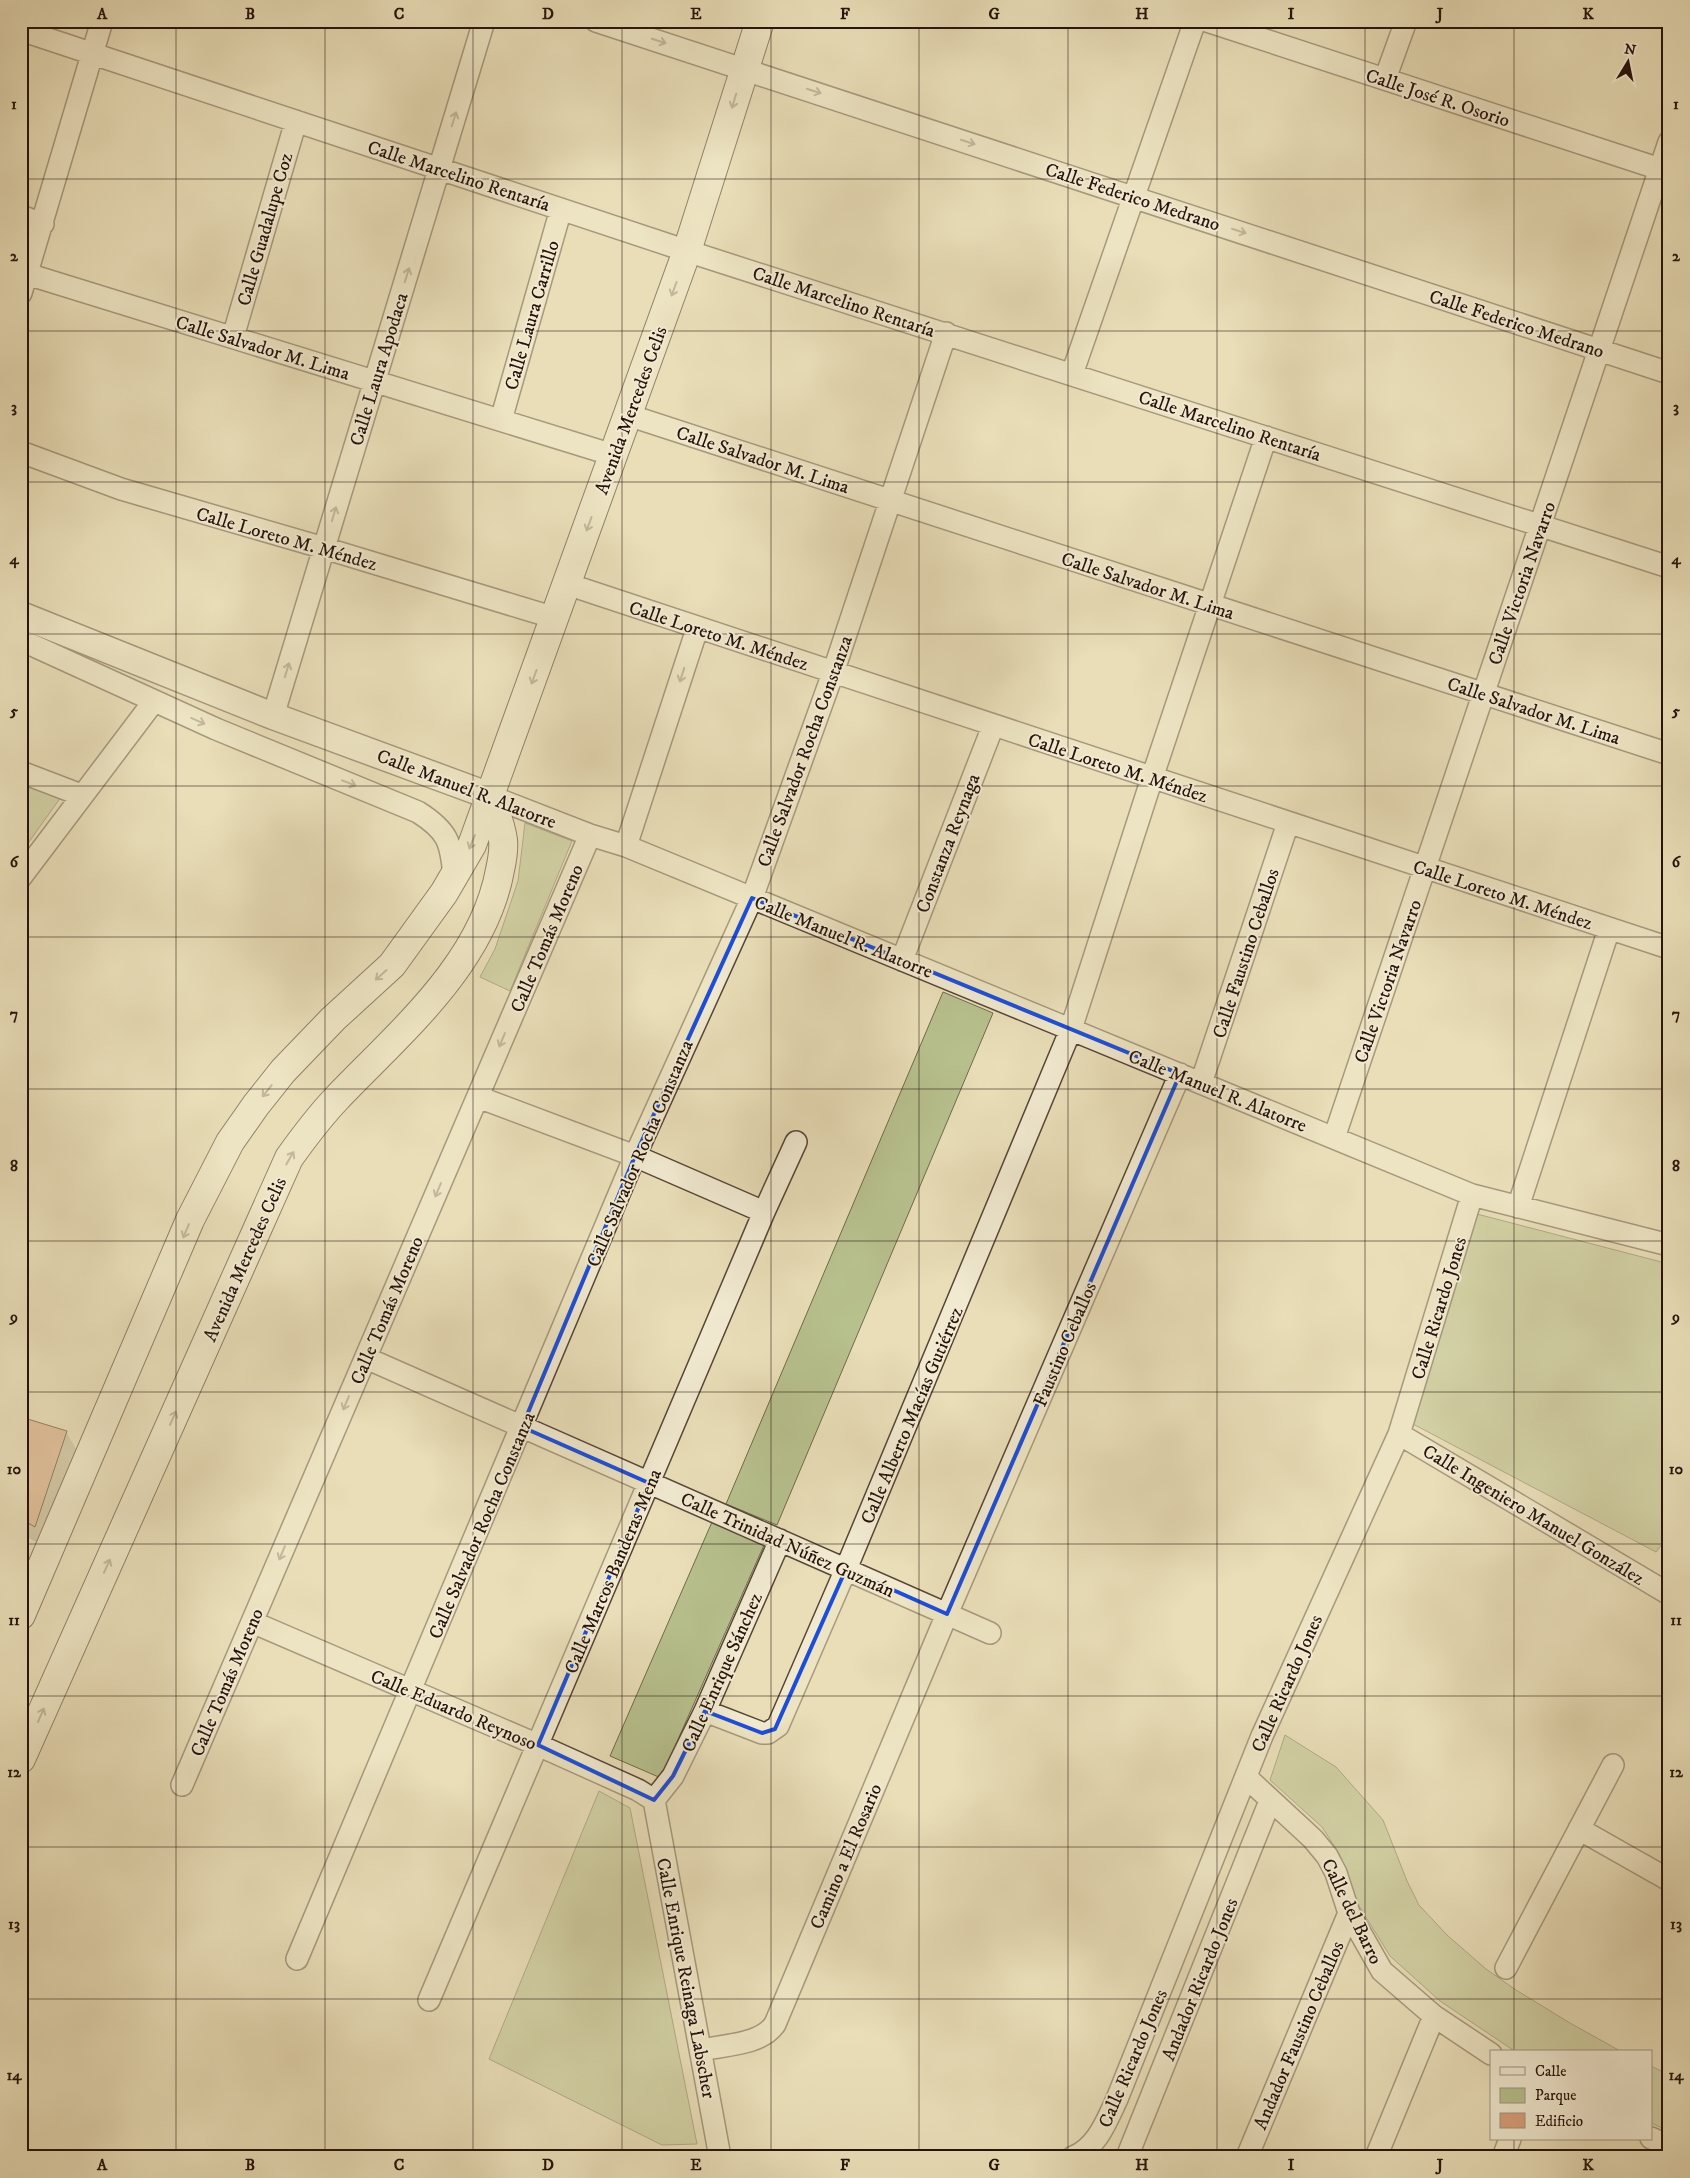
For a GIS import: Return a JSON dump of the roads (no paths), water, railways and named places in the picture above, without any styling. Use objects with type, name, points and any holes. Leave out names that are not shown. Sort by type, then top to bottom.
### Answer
[{"type":"main road","name":"Avenida Mercedes Celis","points":[[21,1615],[190,1220],[230,1142],[256,1104],[283,1071],[333,1019],[392,966],[454,876],[472,845],[687,251],[760,21]]},
{"type":"main road","name":"Avenida Mercedes Celis","points":[[21,1759],[289,1158],[310,1128],[336,1099],[388,1047],[441,989],[484,921],[498,883],[504,841],[490,796]]},
{"type":"street","points":[[24,284],[102,21]]},
{"type":"street","name":"Calle Laura Apodaca","points":[[273,716],[484,21]]},
{"type":"street","name":"Calle Federico Medrano","points":[[596,21],[1669,373]]},
{"type":"street","points":[[1072,374],[1195,21]]},
{"type":"street","name":"Calle José R. Osorio","points":[[1207,21],[1664,170]]},
{"type":"street","points":[[1385,79],[1406,21]]},
{"type":"street","name":"Calle Marcelino Rentaría","points":[[21,30],[687,251],[1669,567]]},
{"type":"street","name":"Calle Guadalupe Coz","points":[[232,337],[296,121]]},
{"type":"street","name":"Calle Victoria Navarro","points":[[1334,1138],[1599,350],[1664,170],[1669,142]]},
{"type":"street","name":"Calle Laura Carrillo","points":[[501,420],[561,209]]},
{"type":"street","points":[[21,216],[43,224]]},
{"type":"street","name":"Calle Salvador M. Lima","points":[[24,284],[232,337],[613,455]]},
{"type":"street","name":"Calle Salvador Rocha Constanza","points":[[298,1959],[635,1156],[752,898],[833,673],[946,333]]},
{"type":"street","name":"Calle Salvador M. Lima","points":[[628,416],[1669,754]]},
{"type":"street","points":[[1070,1029],[1266,437]]},
{"type":"street","name":"Calle Loreto M. Méndez","points":[[21,452],[120,489],[555,618]]},
{"type":"street","name":"Calle Loreto M. Méndez","points":[[567,584],[697,629],[1669,948]]},
{"type":"street","name":"Calle Manuel R. Alatorre","points":[[21,615],[273,716],[590,835],[626,846],[1472,1195],[1669,1245]]},
{"type":"street","points":[[626,846],[697,629]]},
{"type":"street","points":[[21,640],[225,732],[418,812],[432,821],[446,834],[451,848],[454,876]]},
{"type":"street","points":[[21,877],[81,795],[154,701]]},
{"type":"street","name":"Constanza Reynaga","points":[[902,960],[993,726]]},
{"type":"street","points":[[21,772],[81,795]]},
{"type":"street","name":"Calle Faustino Ceballos","points":[[1201,1083],[1288,823]]},
{"type":"street","name":"Calle Tomás Moreno","points":[[182,1785],[590,835]]},
{"type":"street","points":[[1518,1207],[1609,929]]},
{"type":"street","name":"Calle Alberto Macías Gutiérrez","points":[[706,1711],[762,1732],[768,1733],[775,1729],[846,1569],[1070,1029]]},
{"type":"street","name":"Faustino Ceballos","points":[[947,1614],[1180,1074]]},
{"type":"street","points":[[478,1097],[635,1156],[764,1212]]},
{"type":"street","name":"Calle Marcos Banderas Mena","points":[[429,2000],[764,1212],[796,1142]]},
{"type":"street","name":"Calle Ricardo Jones","points":[[1073,2157],[1080,2154],[1100,2133],[1117,2099],[1262,1736],[1399,1434],[1472,1195]]},
{"type":"street","name":"Calle Trinidad Núñez Guzmán","points":[[366,1358],[990,1633]]},
{"type":"street","name":"Calle Ingeniero Manuel González","points":[[1399,1434],[1669,1594]]},
{"type":"street","name":"Calle Enrique Sánchez","points":[[654,1800],[673,1776],[706,1711],[780,1540]]},
{"type":"street","name":"Camino a El Rosario","points":[[701,2050],[760,2037],[775,2024],[947,1614]]},
{"type":"street","name":"Calle Eduardo Reynoso","points":[[252,1622],[538,1745],[638,1790],[654,1800]]},
{"type":"street","points":[[1506,1968],[1613,1764]]},
{"type":"street","name":"Calle del Barro","points":[[1246,1777],[1313,1839],[1327,1856],[1336,1873],[1349,1913],[1382,1971],[1434,2016],[1490,2053]]},
{"type":"street","name":"Calle Enrique Reinaga Labscher","points":[[654,1800],[720,2157]]},
{"type":"street","name":"Andador Ricardo Jones","points":[[1127,2157],[1270,1801]]},
{"type":"street","points":[[1579,1829],[1669,1880]]},
{"type":"street","name":"Andador Faustino Ceballos","points":[[1247,2157],[1349,1913]]},
{"type":"street","points":[[1376,2157],[1434,2016]]},
{"type":"street","points":[[1652,2138],[1669,2146]]},
{"type":"street","points":[[1503,2157],[1510,2140]]}]
